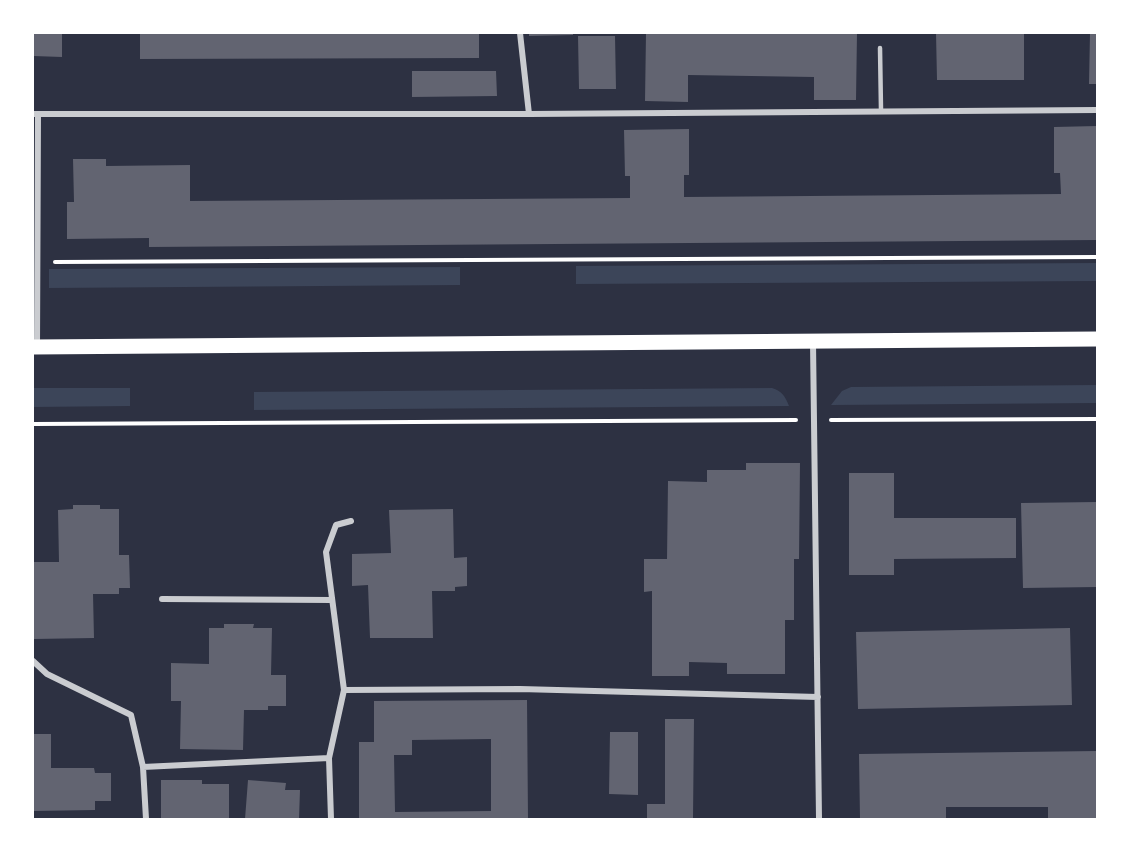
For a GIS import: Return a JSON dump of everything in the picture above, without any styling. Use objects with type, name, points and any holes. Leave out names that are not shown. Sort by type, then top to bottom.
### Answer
[{"type":"main road","points":[[35,347],[1097,339]]},
{"type":"street","points":[[519,33],[529,114]]},
{"type":"street","points":[[35,347],[36,114],[529,114],[1097,110]]},
{"type":"street","points":[[813,341],[816,420],[819,819]]},
{"type":"street","points":[[331,819],[328,758],[344,690],[326,552],[336,525],[351,521]]},
{"type":"street","points":[[162,599],[332,600]]},
{"type":"street","points":[[33,661],[47,674],[131,715],[143,766],[146,819]]},
{"type":"street","points":[[344,690],[520,689],[818,696]]},
{"type":"street","points":[[143,766],[328,758]]},
{"type":"lane","points":[[880,48],[881,111]]},
{"type":"path","points":[[37,262],[1097,257]]},
{"type":"path","points":[[33,424],[1097,419]]},
{"type":"shaded area","points":[[1097,263],[1097,281],[576,284],[576,266]]},
{"type":"shaded area","points":[[460,267],[460,285],[49,288],[49,269]]},
{"type":"shaded area","points":[[1097,385],[1097,403],[831,405],[842,391],[851,387]]},
{"type":"shaded area","points":[[33,388],[130,388],[130,406],[33,407]]},
{"type":"shaded area","points":[[772,388],[783,394],[789,406],[254,410],[254,392]]},
{"type":"building","points":[[33,33],[62,33],[62,57],[33,56]]},
{"type":"building","points":[[140,33],[479,33],[479,58],[140,59]]},
{"type":"building","points":[[529,33],[573,33],[573,35],[529,36]]},
{"type":"building","points":[[646,33],[857,33],[856,100],[814,100],[814,77],[688,75],[688,102],[645,101]]},
{"type":"building","points":[[936,33],[1024,33],[1024,80],[937,80]]},
{"type":"building","points":[[1090,33],[1097,33],[1097,84],[1089,84]]},
{"type":"building","points":[[578,36],[615,36],[616,89],[579,89]]},
{"type":"building","points":[[412,71],[496,71],[497,96],[412,97]]},
{"type":"building","points":[[1097,126],[1097,240],[149,247],[149,238],[67,239],[67,202],[74,202],[73,159],[106,159],[106,166],[190,165],[190,201],[630,198],[630,176],[625,176],[624,130],[689,129],[689,175],[684,175],[684,197],[1061,194],[1060,173],[1054,173],[1054,127]]},
{"type":"building","points":[[746,463],[800,463],[799,559],[794,559],[794,620],[785,620],[785,674],[727,674],[727,663],[689,662],[689,676],[652,676],[652,591],[644,592],[644,559],[667,559],[668,481],[707,482],[707,470],[746,470]]},
{"type":"building","points":[[849,473],[894,473],[894,518],[1016,518],[1016,558],[894,559],[894,575],[849,575]]},
{"type":"building","points":[[1097,502],[1097,587],[1023,588],[1021,503]]},
{"type":"building","points":[[73,505],[100,505],[100,509],[119,509],[119,555],[129,555],[130,588],[119,588],[119,594],[93,594],[94,638],[34,639],[33,562],[59,562],[58,510],[73,509]]},
{"type":"building","points":[[453,509],[454,558],[467,557],[467,586],[455,587],[455,591],[432,591],[433,638],[370,638],[368,585],[352,586],[352,554],[391,553],[389,510]]},
{"type":"building","points":[[224,624],[254,624],[253,628],[272,628],[271,675],[286,675],[286,706],[268,706],[268,710],[244,710],[243,750],[180,749],[181,701],[171,701],[171,663],[209,664],[209,628],[224,628]]},
{"type":"building","points":[[1070,628],[1072,705],[858,709],[856,632]]},
{"type":"building","points":[[527,700],[528,819],[359,819],[359,742],[374,742],[374,701]],"holes":[[[491,739],[491,811],[395,812],[394,755],[412,755],[412,740]]]},
{"type":"building","points":[[665,719],[694,719],[693,819],[647,819],[647,804],[665,804]]},
{"type":"building","points":[[610,732],[638,732],[638,795],[609,794]]},
{"type":"building","points":[[33,734],[51,734],[51,768],[94,768],[95,773],[111,773],[111,801],[95,801],[95,810],[33,811]]},
{"type":"building","points":[[1097,751],[1097,819],[1048,819],[1048,807],[946,807],[946,819],[860,819],[859,754]]},
{"type":"building","points":[[161,780],[202,780],[202,784],[229,784],[229,819],[161,819]]},
{"type":"building","points":[[248,780],[286,783],[285,790],[300,790],[299,819],[245,819]]}]
